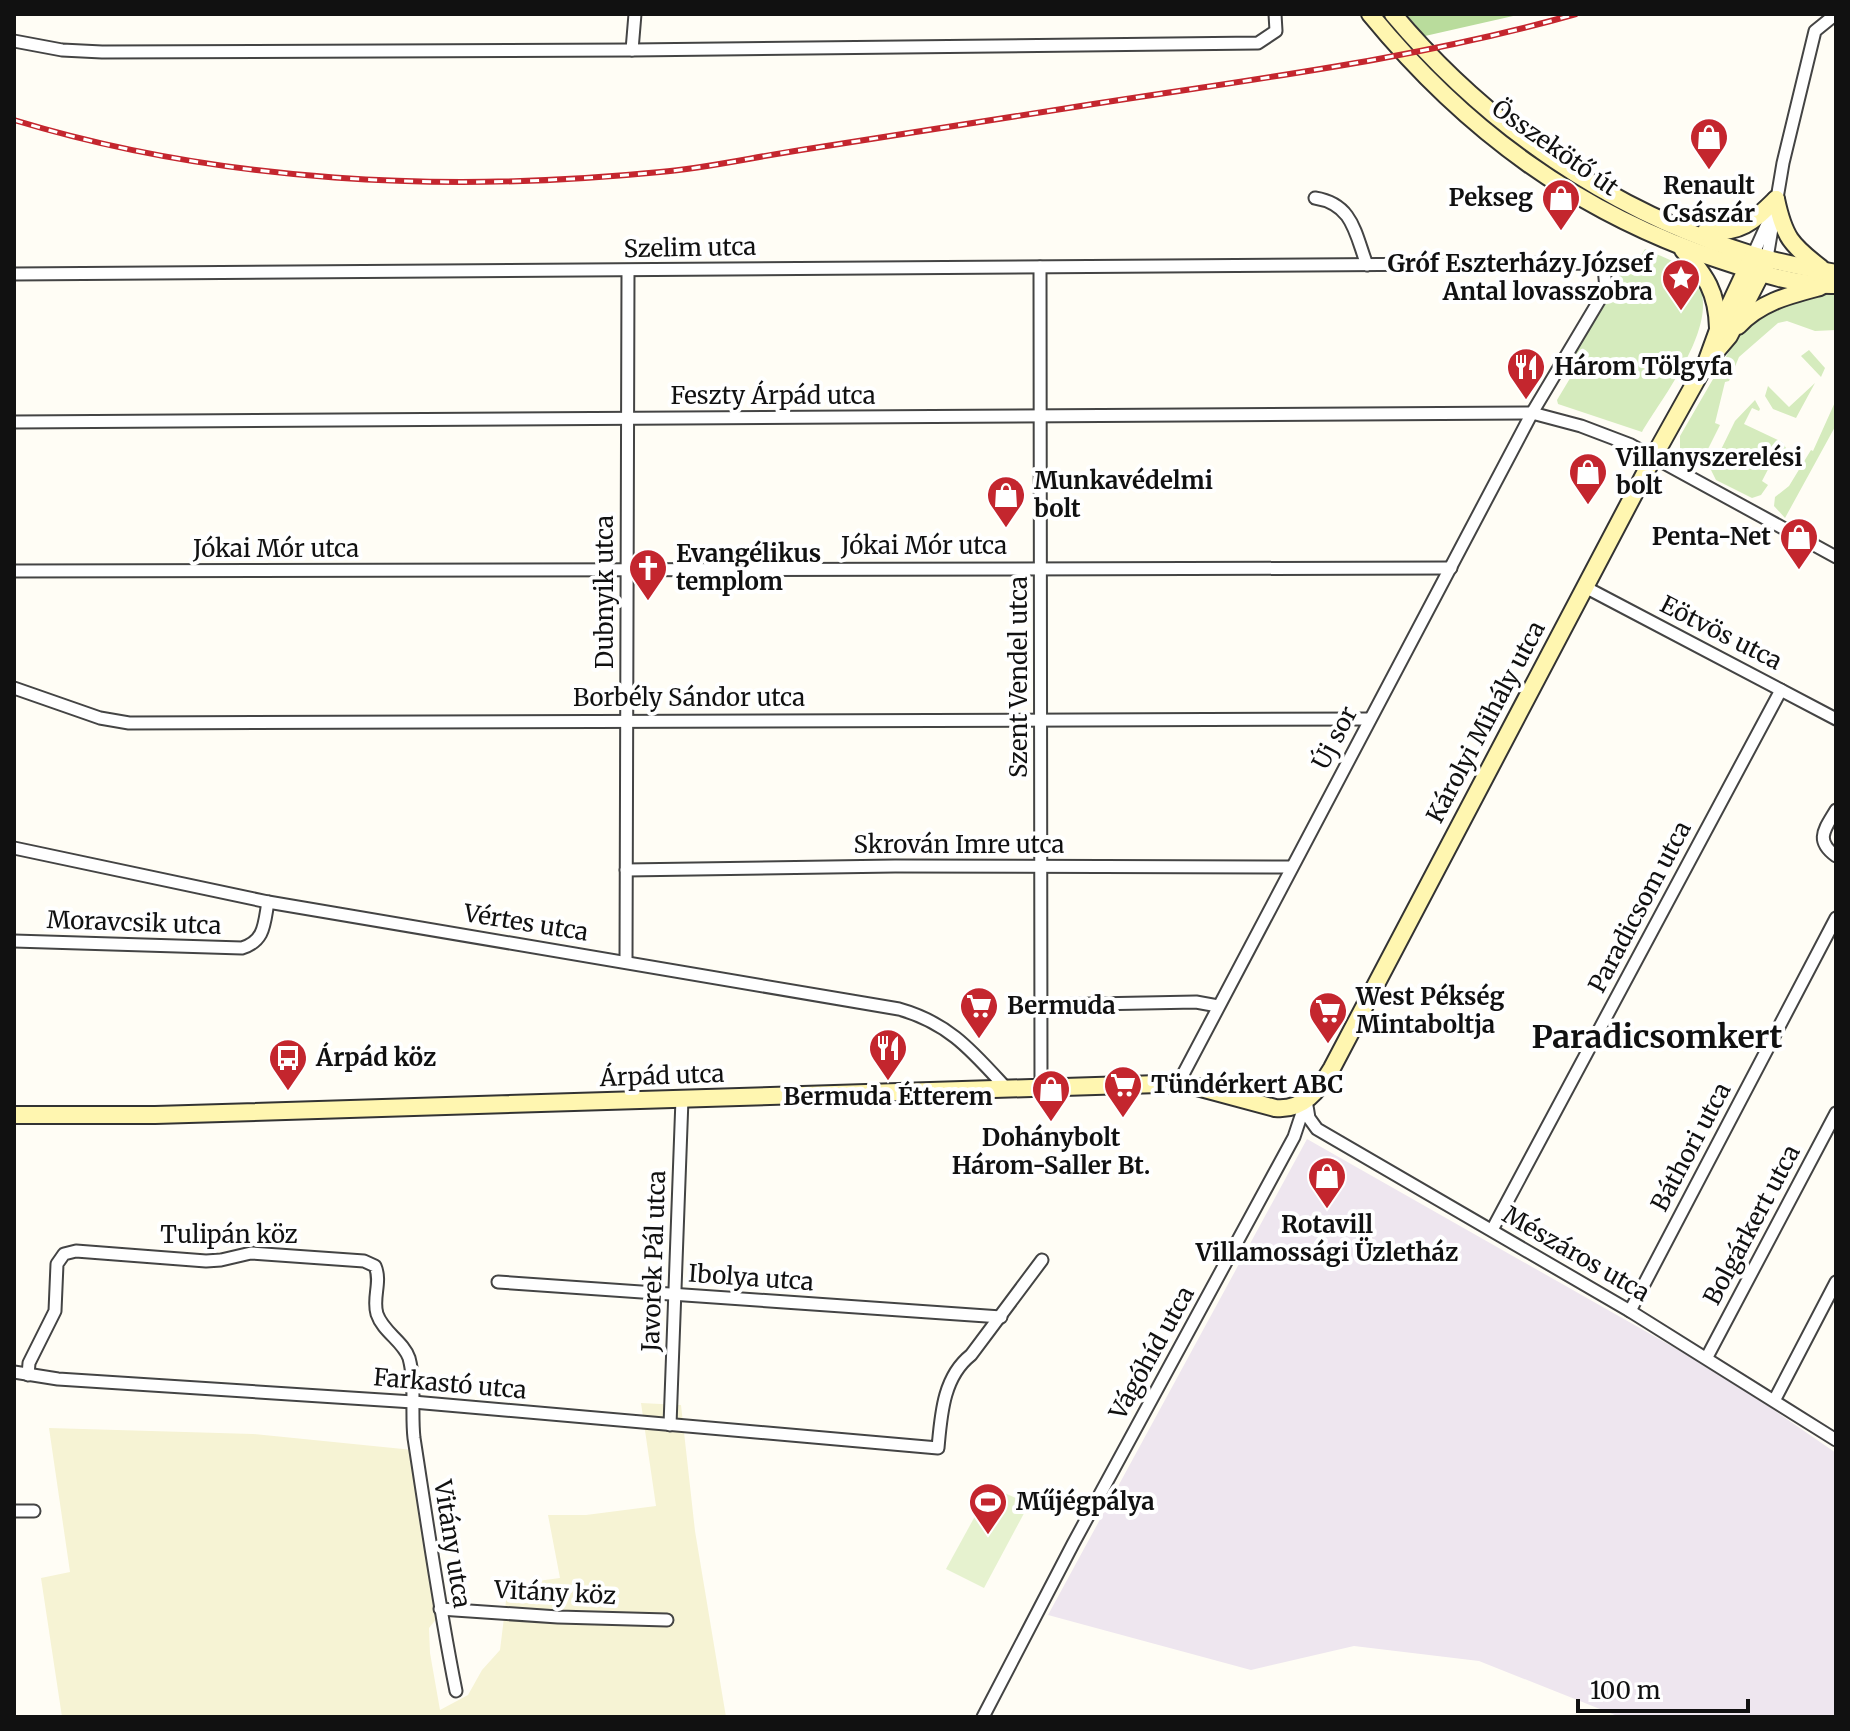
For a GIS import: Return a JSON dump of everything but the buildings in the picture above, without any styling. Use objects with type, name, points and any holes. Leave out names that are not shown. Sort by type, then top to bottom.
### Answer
[{"type":"street","points":[[632,50],[635,14]]},
{"type":"street","points":[[14,41],[62,50],[102,52],[1258,43],[1276,31],[1275,14]]},
{"type":"street","name":"Összekötő út","points":[[1370,14],[1432,83],[1486,132],[1521,159],[1600,210],[1758,264],[1831,279]]},
{"type":"street","name":"Összekötő út","points":[[1393,14],[1414,39],[1471,94],[1535,148],[1684,239]]},
{"type":"street","points":[[1758,264],[1815,31],[1836,14]]},
{"type":"street","points":[[1315,198],[1331,200],[1341,207],[1367,265]]},
{"type":"street","points":[[1776,199],[1787,238],[1831,279],[1779,298],[1724,333],[1714,293],[1684,239],[1740,229],[1776,199]]},
{"type":"street","name":"Szelim utca","points":[[14,274],[1591,263],[1604,267]]},
{"type":"street","name":"Károlyi Mihály utca","points":[[1306,1101],[1321,1087],[1332,1068],[1758,264]]},
{"type":"street","name":"Szent Vendel utca","points":[[1040,267],[1041,1087]]},
{"type":"street","name":"Új sor","points":[[1178,1084],[1532,413],[1606,289],[1604,267]]},
{"type":"street","name":"Dubnyik utca","points":[[626,962],[628,271]]},
{"type":"street","name":"Feszty Árpád utca","points":[[14,422],[1532,413],[1611,436],[1836,557]]},
{"type":"street","name":"Jókai Mór utca","points":[[14,571],[1451,568]]},
{"type":"street","name":"Eötvös utca","points":[[1585,587],[1836,719]]},
{"type":"street","name":"Borbély Sándor utca","points":[[14,688],[100,718],[129,723],[1370,719]]},
{"type":"street","name":"Paradicsom utca","points":[[1492,1230],[1781,690]]},
{"type":"street","points":[[1836,810],[1822,841],[1836,856]]},
{"type":"street","name":"Vértes utca","points":[[14,848],[268,902],[899,1009],[944,1027],[967,1046],[1006,1088]]},
{"type":"street","name":"Skrován Imre utca","points":[[626,870],[1292,867]]},
{"type":"street","name":"Moravcsik utca","points":[[14,941],[242,948],[259,940],[268,902]]},
{"type":"street","name":"Báthori utca","points":[[1630,1311],[1836,918]]},
{"type":"street","points":[[1041,1005],[1196,1002],[1218,1006]]},
{"type":"street","name":"Árpád utca","points":[[14,1115],[155,1115],[1178,1084],[1287,1110],[1306,1101]]},
{"type":"street","name":"Javorek Pál utca","points":[[670,1425],[682,1099]]},
{"type":"street","name":"Mészáros utca","points":[[1306,1101],[1309,1118],[1317,1129],[1707,1357],[1836,1440]]},
{"type":"street","name":"Vágóhíd utca","points":[[983,1717],[1294,1137],[1306,1101]]},
{"type":"street","name":"Bolgárkert utca","points":[[1707,1357],[1836,1113]]},
{"type":"street","name":"Tulipán köz","points":[[28,1375],[29,1363],[55,1311],[57,1264],[64,1254],[76,1251],[206,1261],[251,1253],[364,1261],[375,1266],[379,1276],[375,1304],[378,1316],[406,1351],[410,1362],[413,1402]]},
{"type":"street","points":[[1001,1317],[1042,1260]]},
{"type":"street","name":"Ibolya utca","points":[[498,1282],[1001,1317]]},
{"type":"street","points":[[1775,1399],[1836,1282]]},
{"type":"street","name":"Farkastó utca","points":[[14,1372],[58,1379],[413,1402],[938,1448],[941,1410],[957,1366],[971,1355],[1001,1317]]},
{"type":"street","name":"Vitány utca","points":[[413,1402],[412,1424],[440,1609],[456,1691]]},
{"type":"street","points":[[14,1511],[34,1511]]},
{"type":"street","name":"Vitány köz","points":[[440,1609],[667,1620]]},
{"type":"shaded area","points":[[1307,1139],[1726,1377],[1836,1453],[1836,1717],[1620,1717],[1479,1661],[1354,1646],[1251,1670],[1048,1615]]},
{"type":"shaded area","points":[[641,1403],[681,1405],[695,1531],[726,1717],[62,1717],[41,1578],[70,1572],[49,1428],[253,1434],[413,1450],[441,1613],[429,1628],[440,1710],[468,1695],[482,1670],[500,1650],[508,1585],[560,1578],[548,1515],[586,1515],[656,1506]]},
{"type":"green space","points":[[1406,14],[1522,14],[1425,36]]},
{"type":"green space","points":[[1645,249],[1677,263],[1693,276],[1702,293],[1703,312],[1688,356],[1642,432],[1558,404],[1557,400],[1572,375],[1564,370],[1621,273],[1628,276]]},
{"type":"green space","points":[[1836,293],[1836,330],[1815,331],[1787,321],[1778,323],[1739,357],[1729,381],[1725,382],[1715,423],[1720,425],[1703,459],[1688,465],[1680,462],[1680,436],[1738,336],[1758,316],[1787,305],[1789,298]]},
{"type":"green space","points":[[1809,350],[1825,368],[1821,377],[1801,356]]},
{"type":"green space","points":[[1815,383],[1796,418],[1773,409],[1765,396],[1768,386],[1789,407]]},
{"type":"green space","points":[[1755,400],[1760,409],[1752,408],[1744,424],[1782,442],[1786,448],[1784,455],[1777,452],[1762,481],[1768,485],[1761,495],[1752,498],[1716,480],[1711,470],[1735,421]]},
{"type":"green space","points":[[1836,400],[1836,425],[1785,518],[1774,506],[1775,497],[1789,486],[1813,451]]},
{"type":"green space","name":"Műjégpálya","points":[[991,1487],[1029,1504],[984,1588],[946,1569]]},
{"type":"railway","points":[[14,120],[172,158],[253,170],[334,178],[416,181],[498,182],[579,178],[695,168],[1324,68],[1451,45],[1576,14]]},
{"type":"place","name":"Renault Császár","points":[[1709,171]]},
{"type":"place","name":"Pekseg","points":[[1561,232]]},
{"type":"place","name":"Gróf Eszterházy József Antal lovasszobra","points":[[1681,312]]},
{"type":"place","name":"Három Tölgyfa","points":[[1526,401]]},
{"type":"place","name":"Villanyszerelési bolt","points":[[1588,506]]},
{"type":"place","name":"Munkavédelmi bolt","points":[[1006,529]]},
{"type":"place","name":"Penta-Net","points":[[1799,571]]},
{"type":"place","name":"Evangélikus templom","points":[[648,602]]},
{"type":"place","name":"Bermuda","points":[[979,1040]]},
{"type":"place","name":"West Pékség Mintaboltja","points":[[1328,1045]]},
{"type":"place","name":"Bermuda Étterem","points":[[888,1082]]},
{"type":"place","name":"Árpád köz","points":[[288,1092]]},
{"type":"place","name":"Tündérkert ABC","points":[[1123,1119]]},
{"type":"place","name":"Dohánybolt Három-Saller Bt.","points":[[1051,1123]]},
{"type":"place","name":"Rotavill Villamossági Üzletház","points":[[1327,1210]]},
{"type":"place","name":"Műjégpálya","points":[[988,1536]]},
{"type":"district","name":"Paradicsomkert","points":[[1657,1037]]}]
